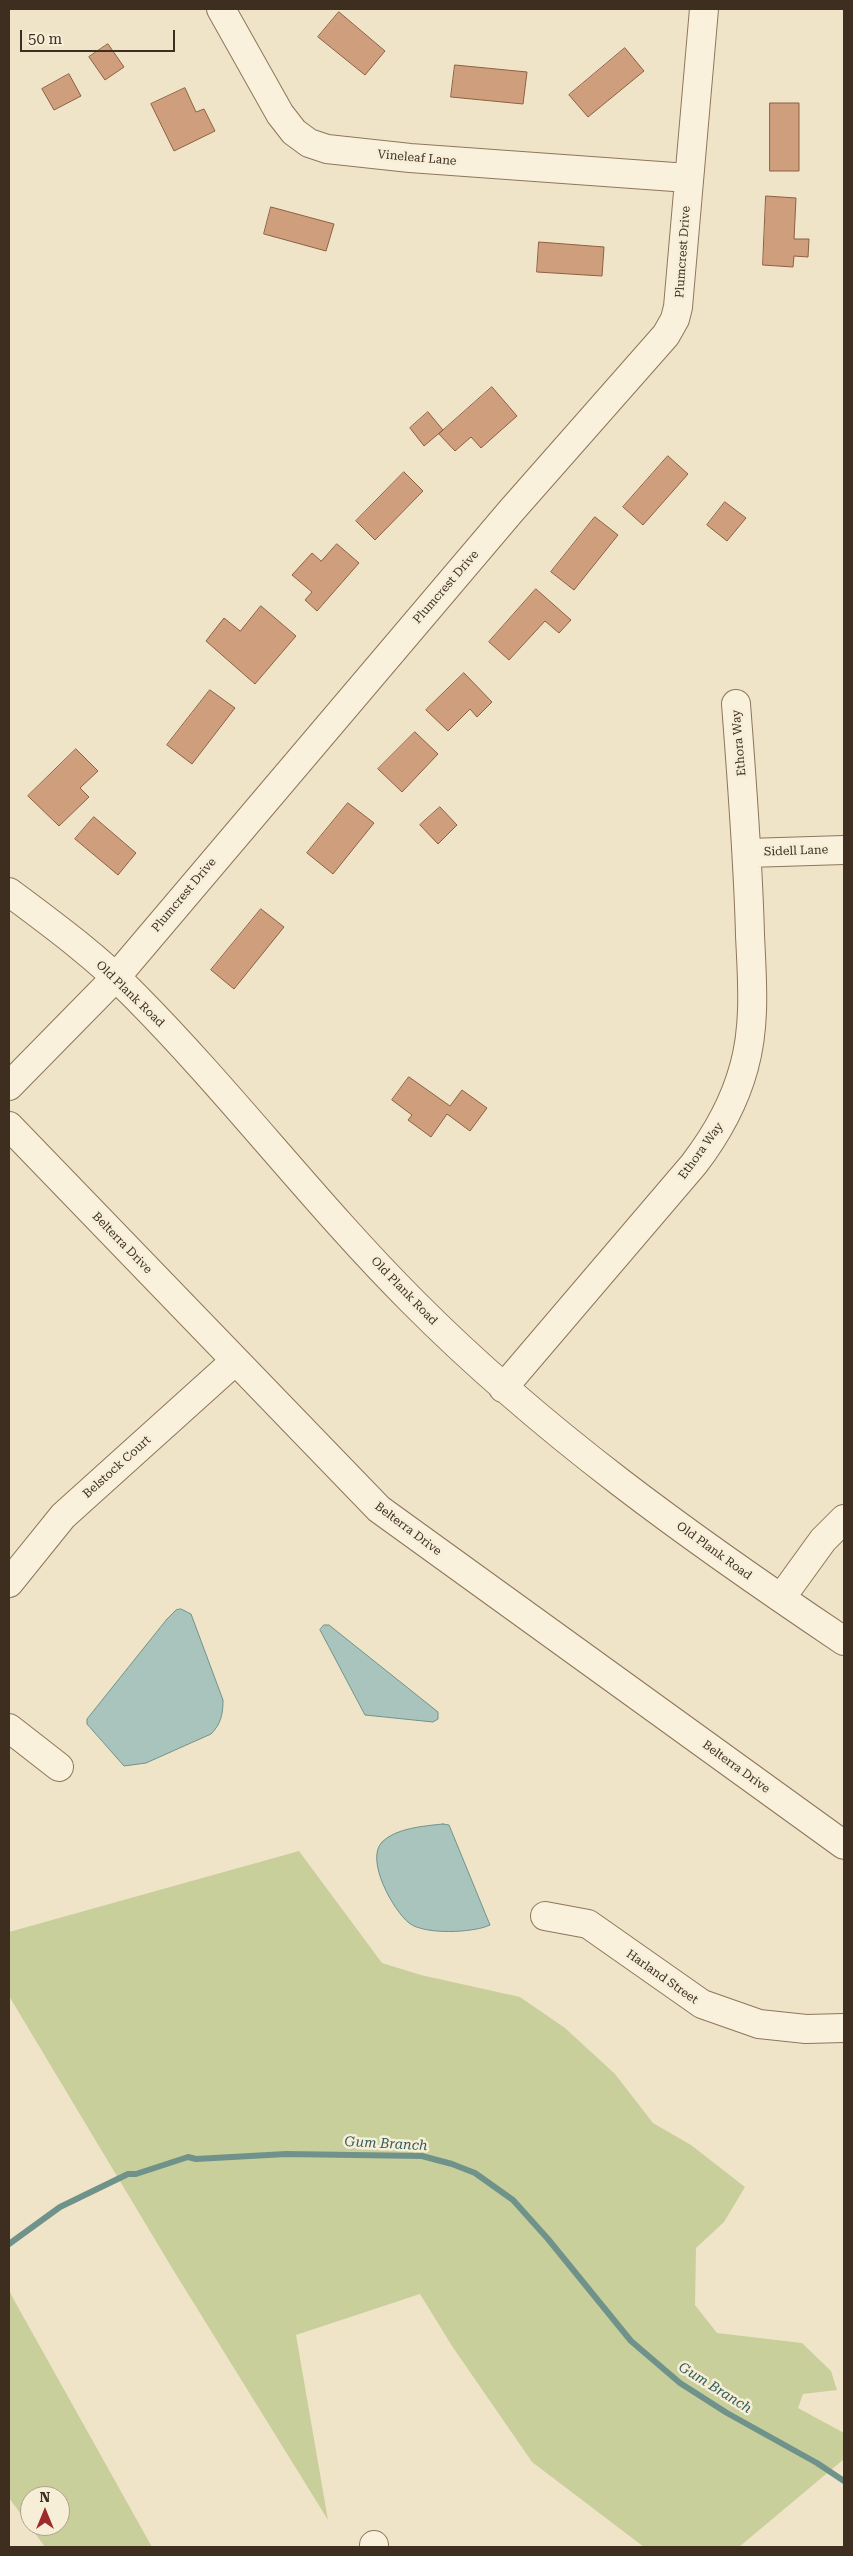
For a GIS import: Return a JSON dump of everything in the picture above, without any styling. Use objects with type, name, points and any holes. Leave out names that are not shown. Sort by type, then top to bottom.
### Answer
[{"type":"street","name":"Vineleaf Lane","points":[[221,9],[280,114],[294,132],[309,143],[327,149],[410,158],[688,178]]},
{"type":"street","name":"Plumcrest Drive","points":[[9,1086],[116,977],[511,511],[666,335],[675,319],[678,307],[704,9]]},
{"type":"street","name":"Ethora Way","points":[[503,1388],[694,1164],[720,1128],[730,1108],[745,1066],[752,1020],[748,853],[736,704]]},
{"type":"street","name":"Sidell Lane","points":[[748,853],[844,850]]},
{"type":"street","name":"Old Plank Road","points":[[9,892],[116,977],[411,1300],[503,1388],[647,1502],[781,1598],[844,1640]]},
{"type":"street","name":"Belterra Drive","points":[[9,1126],[379,1509],[844,1845]]},
{"type":"street","name":"Belstock Court","points":[[9,1582],[63,1516],[235,1361]]},
{"type":"street","points":[[781,1598],[823,1540],[844,1519]]},
{"type":"street","points":[[9,1728],[59,1767]]},
{"type":"street","name":"Harland Street","points":[[545,1916],[588,1924],[702,2004],[759,2024],[806,2029],[844,2028]]},
{"type":"green space","points":[[299,1851],[382,1963],[421,1975],[520,1997],[565,2028],[615,2074],[653,2123],[691,2145],[745,2187],[724,2222],[696,2248],[695,2305],[717,2333],[802,2343],[831,2371],[837,2390],[803,2394],[798,2408],[844,2433],[844,2459],[739,2547],[644,2547],[532,2462],[452,2346],[420,2294],[296,2335],[328,2520],[172,2268],[9,1996],[9,1932]]},
{"type":"green space","points":[[9,2290],[152,2547],[45,2547],[37,2536],[70,2536],[70,2486],[20,2486],[20,2513],[9,2498]]},
{"type":"water","points":[[181,1609],[191,1614],[223,1700],[221,1719],[211,1734],[146,1763],[124,1766],[87,1724],[87,1719],[167,1619],[176,1610]]},
{"type":"water","points":[[324,1625],[329,1625],[438,1712],[438,1719],[433,1722],[365,1715],[320,1630]]},
{"type":"water","points":[[443,1824],[449,1825],[490,1925],[472,1930],[449,1932],[416,1927],[403,1917],[383,1884],[377,1860],[378,1850],[382,1842],[402,1831]]},
{"type":"building","points":[[339,12],[385,51],[365,75],[318,37]]},
{"type":"building","points":[[108,44],[124,67],[105,80],[89,57]]},
{"type":"building","points":[[625,48],[644,71],[588,117],[569,95]]},
{"type":"building","points":[[455,65],[527,72],[523,104],[451,97]]},
{"type":"building","points":[[69,74],[81,96],[54,110],[42,89]]},
{"type":"building","points":[[185,88],[196,112],[204,109],[215,131],[174,151],[151,104]]},
{"type":"building","points":[[770,103],[799,103],[799,171],[770,171]]},
{"type":"building","points":[[766,196],[796,198],[794,239],[809,239],[808,257],[794,256],[793,267],[763,265]]},
{"type":"building","points":[[271,207],[334,224],[326,251],[264,234]]},
{"type":"building","points":[[539,242],[604,247],[602,276],[537,272]]},
{"type":"building","points":[[492,387],[517,416],[481,448],[471,437],[455,451],[439,434]]},
{"type":"building","points":[[428,412],[443,430],[424,446],[410,428]]},
{"type":"building","points":[[668,456],[688,474],[643,525],[623,507]]},
{"type":"building","points":[[404,472],[423,491],[375,540],[356,521]]},
{"type":"building","points":[[725,502],[746,518],[727,541],[707,525]]},
{"type":"building","points":[[595,517],[618,535],[574,590],[551,572]]},
{"type":"building","points":[[337,544],[359,563],[317,611],[305,600],[312,592],[292,575],[312,553],[321,561]]},
{"type":"building","points":[[536,589],[571,620],[559,633],[545,621],[509,660],[489,642]]},
{"type":"building","points":[[261,606],[296,636],[255,684],[206,641],[224,618],[240,631]]},
{"type":"building","points":[[464,673],[492,702],[477,717],[470,709],[448,731],[426,710]]},
{"type":"building","points":[[210,690],[235,708],[192,764],[167,745]]},
{"type":"building","points":[[415,732],[438,754],[402,792],[378,769]]},
{"type":"building","points":[[76,749],[98,771],[80,788],[89,797],[59,826],[28,796]]},
{"type":"building","points":[[348,803],[374,823],[333,874],[307,853]]},
{"type":"building","points":[[440,807],[457,825],[438,844],[420,825]]},
{"type":"building","points":[[94,817],[136,853],[118,875],[75,839]]},
{"type":"building","points":[[261,909],[284,927],[234,989],[211,970]]},
{"type":"building","points":[[409,1077],[450,1106],[462,1090],[487,1108],[470,1131],[447,1114],[431,1137],[408,1120],[412,1115],[392,1100]]},
{"type":"waterway","name":"Gum Branch","points":[[9,2244],[60,2207],[128,2174],[136,2174],[188,2157],[196,2159],[286,2154],[422,2156],[452,2164],[475,2173],[513,2200],[548,2239],[631,2341],[680,2383],[727,2413],[817,2463],[844,2481]]}]
